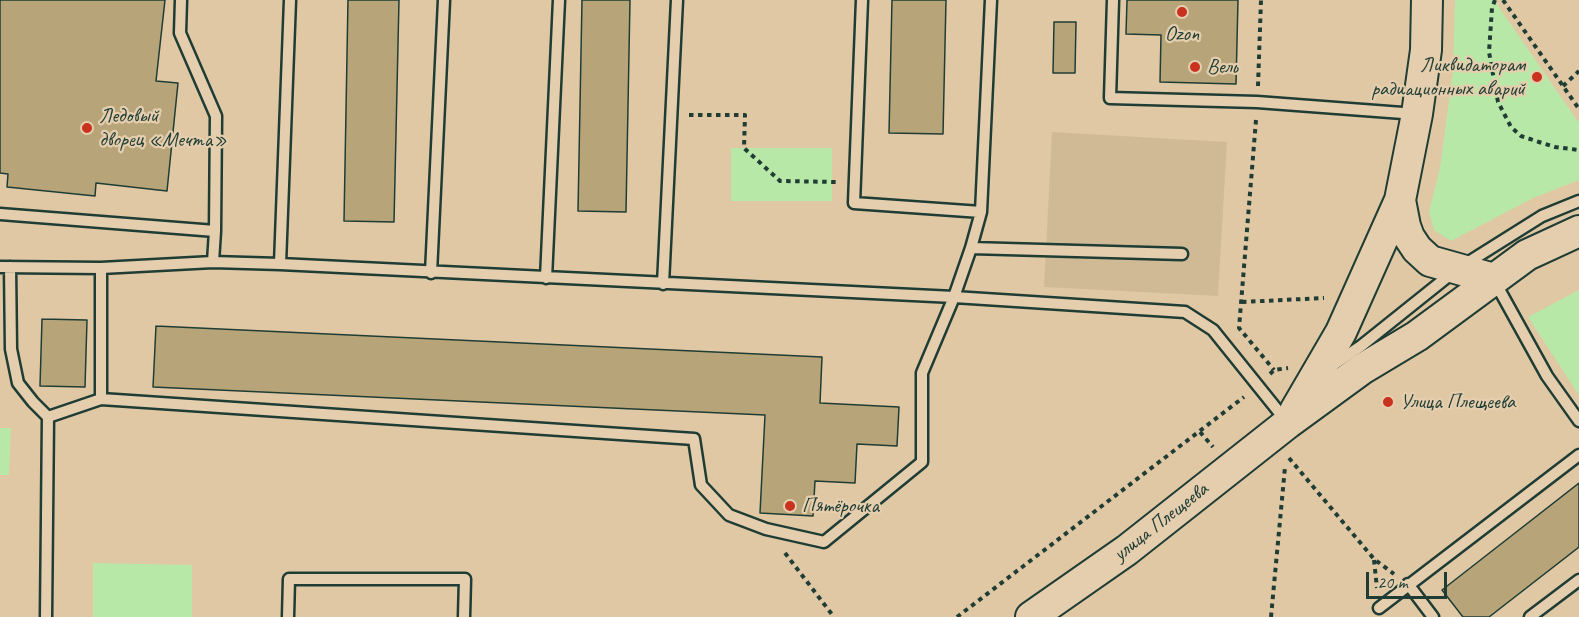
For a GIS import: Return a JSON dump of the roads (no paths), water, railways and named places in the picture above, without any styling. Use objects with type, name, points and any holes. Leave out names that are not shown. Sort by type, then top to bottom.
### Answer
[{"type":"main road","name":"улица Плещеева","points":[[1288,423],[1305,373],[1341,332],[1400,200],[1417,114],[1426,50],[1426,0]]},
{"type":"main road","name":"улица Плещеева","points":[[1400,200],[1405,226],[1417,249],[1430,261],[1494,279]]},
{"type":"main road","name":"улица Плещеева","points":[[1030,617],[1127,550],[1288,423],[1362,369],[1417,336],[1527,255],[1579,231]]},
{"type":"lane","points":[[181,0],[180,33],[216,116],[213,262]]},
{"type":"lane","points":[[280,264],[290,0]]},
{"type":"lane","points":[[431,273],[444,0]]},
{"type":"lane","points":[[546,278],[559,0]]},
{"type":"lane","points":[[663,284],[677,0]]},
{"type":"lane","points":[[862,0],[855,203],[981,212]]},
{"type":"lane","points":[[48,417],[101,399],[694,439],[701,485],[729,515],[766,529],[824,542],[922,462],[922,373],[954,297],[981,212],[991,0]]},
{"type":"lane","points":[[1113,0],[1110,98],[1257,102],[1417,114]]},
{"type":"lane","points":[[1305,373],[1361,346],[1456,270],[1542,216],[1579,201]]},
{"type":"lane","points":[[0,214],[214,231]]},
{"type":"lane","points":[[971,248],[1182,254]]},
{"type":"lane","points":[[46,617],[48,417],[18,382],[11,349],[5,267],[101,268],[213,262],[280,264],[954,297],[1185,312],[1213,330],[1288,423]]},
{"type":"lane","points":[[101,268],[101,399]]},
{"type":"lane","points":[[1494,279],[1547,376],[1579,421]]},
{"type":"lane","points":[[1379,608],[1579,455]]},
{"type":"lane","points":[[288,617],[288,579],[465,579],[464,617]]},
{"type":"lane","points":[[1530,617],[1579,580]]},
{"type":"lane","points":[[1408,584],[1433,617]]},
{"type":"place","name":"Ozon","points":[[1182,12]]},
{"type":"place","name":"Вель","points":[[1195,67]]},
{"type":"place","name":"Ликвидаторам радиационных аварий","points":[[1537,77]]},
{"type":"place","name":"Ледовый дворец «Мечта»","points":[[87,128]]},
{"type":"place","name":"Улица Плещеева","points":[[1388,402]]},
{"type":"place","name":"Пятёрочка","points":[[790,506]]}]
